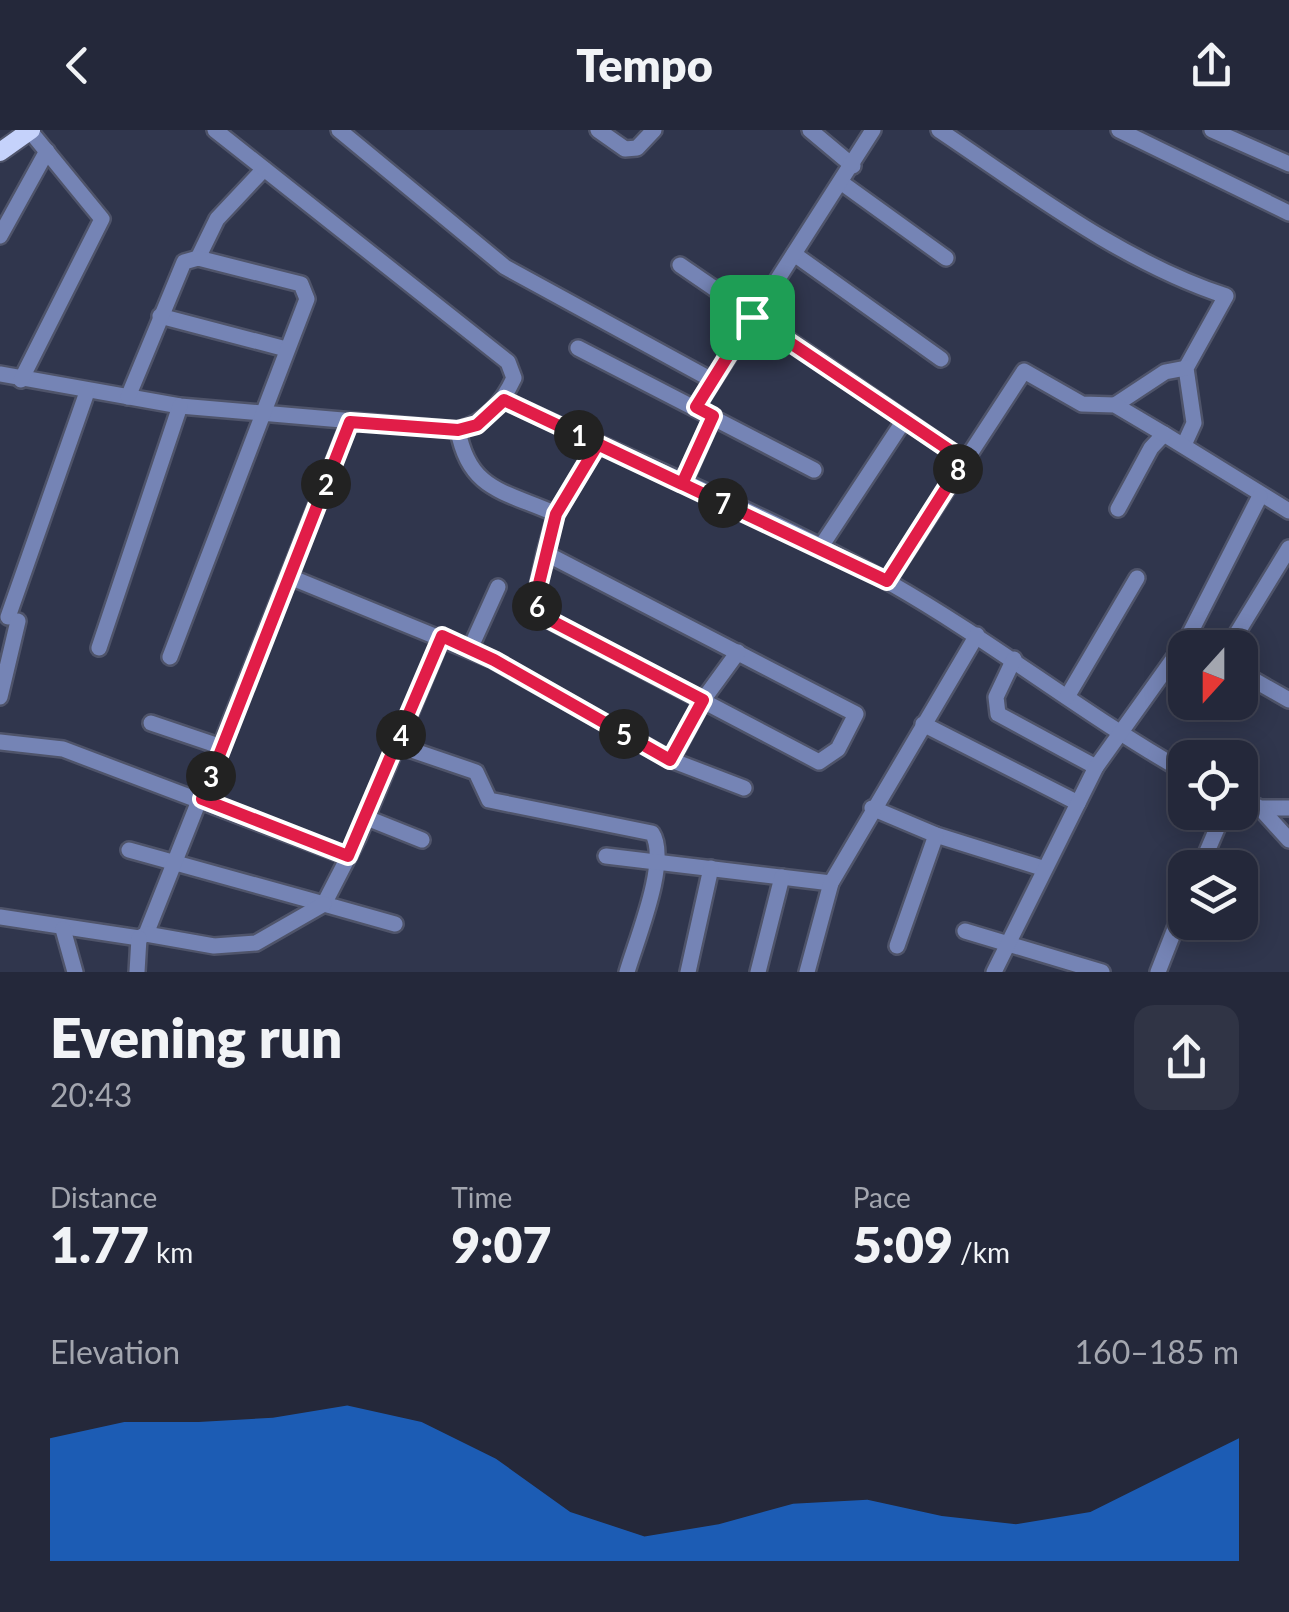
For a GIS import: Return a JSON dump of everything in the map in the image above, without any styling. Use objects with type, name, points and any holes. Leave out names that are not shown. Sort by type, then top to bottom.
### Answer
[{"type":"main road","points":[[0,137],[10,130]]},
{"type":"main road","points":[[0,152],[30,130]]},
{"type":"street","points":[[21,380],[102,219],[30,130]]},
{"type":"street","points":[[0,374],[180,406],[458,430],[477,425],[504,400],[514,378],[508,362],[215,130]]},
{"type":"street","points":[[339,130],[506,267],[710,379]]},
{"type":"street","points":[[598,130],[625,149],[637,148],[654,130]]},
{"type":"street","points":[[810,130],[854,166]]},
{"type":"street","points":[[696,407],[710,379],[854,166],[873,130]]},
{"type":"street","points":[[939,130],[1102,238],[1148,259],[1181,281],[1226,296],[1186,368],[1194,423],[1184,444]]},
{"type":"street","points":[[1118,130],[1138,134],[1289,213]]},
{"type":"street","points":[[1212,130],[1289,164]]},
{"type":"street","points":[[0,236],[47,151]]},
{"type":"street","points":[[198,258],[217,219],[264,170]]},
{"type":"street","points":[[842,183],[946,258]]},
{"type":"street","points":[[794,254],[941,359]]},
{"type":"street","points":[[128,397],[184,262],[198,258],[301,284],[307,299],[170,657]]},
{"type":"street","points":[[680,265],[903,422],[964,460]]},
{"type":"street","points":[[160,316],[286,348]]},
{"type":"street","points":[[578,348],[814,470]]},
{"type":"street","points":[[1115,405],[1165,372],[1186,368]]},
{"type":"street","points":[[887,581],[1024,371],[1082,404],[1115,405],[1289,512]]},
{"type":"street","points":[[0,696],[13,619],[87,392]]},
{"type":"street","points":[[504,400],[887,581],[1014,658],[1117,734],[1168,762]]},
{"type":"street","points":[[99,648],[180,406]]},
{"type":"street","points":[[682,484],[713,416]]},
{"type":"street","points":[[137,972],[142,936],[202,799],[350,422]]},
{"type":"street","points":[[820,548],[903,422]]},
{"type":"street","points":[[458,430],[464,459],[472,474],[556,514]]},
{"type":"street","points":[[1118,509],[1164,434]]},
{"type":"street","points":[[544,553],[856,714],[838,750],[819,762],[546,618],[535,600],[544,553],[556,514],[598,444]]},
{"type":"street","points":[[1198,630],[1260,496]]},
{"type":"street","points":[[1239,630],[1289,548]]},
{"type":"street","points":[[290,577],[470,649],[670,760],[744,788]]},
{"type":"street","points":[[1067,696],[1138,578]]},
{"type":"street","points":[[470,649],[498,587]]},
{"type":"street","points":[[807,972],[831,883],[978,635]]},
{"type":"street","points":[[0,917],[64,929],[214,946],[256,943],[324,904],[366,818],[442,636]]},
{"type":"street","points":[[670,760],[703,700],[738,652]]},
{"type":"street","points":[[1014,658],[996,697],[998,714],[1096,766]]},
{"type":"street","points":[[994,972],[1042,868],[1096,766],[1168,673]]},
{"type":"street","points":[[1258,680],[1287,694]]},
{"type":"street","points":[[151,723],[222,747]]},
{"type":"street","points":[[923,724],[1078,803]]},
{"type":"street","points":[[0,742],[62,749],[348,856]]},
{"type":"street","points":[[397,746],[476,772],[489,800],[652,833],[659,843],[658,864],[627,972]]},
{"type":"street","points":[[872,808],[936,835],[1042,868]]},
{"type":"street","points":[[1260,808],[1289,808]]},
{"type":"street","points":[[1260,808],[1289,840]]},
{"type":"street","points":[[366,818],[422,840]]},
{"type":"street","points":[[897,946],[936,835]]},
{"type":"street","points":[[129,850],[394,924]]},
{"type":"street","points":[[606,856],[831,883]]},
{"type":"street","points":[[688,972],[712,868]]},
{"type":"street","points":[[758,972],[782,877]]},
{"type":"street","points":[[64,929],[75,972]]},
{"type":"street","points":[[965,930],[1102,972]]},
{"type":"street","points":[[1158,972],[1171,940]]},
{"type":"route","points":[[752,317],[696,407],[713,416],[682,484],[504,400],[477,425],[458,430],[350,422],[202,799],[348,856],[442,636],[494,660],[670,760],[703,700],[546,618],[535,600],[556,514],[598,444],[820,548],[887,581],[964,460],[752,317]]}]
